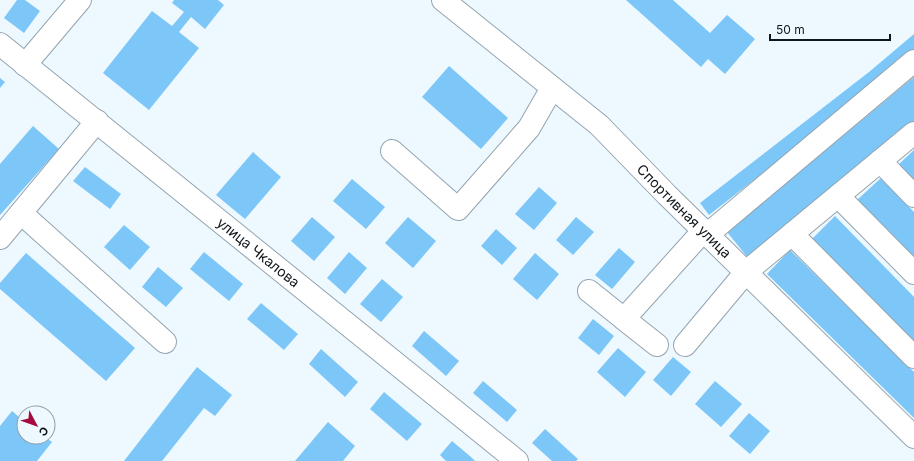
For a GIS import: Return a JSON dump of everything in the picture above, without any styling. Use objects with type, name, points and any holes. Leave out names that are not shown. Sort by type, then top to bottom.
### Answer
[{"type":"street","points":[[25,64],[80,0]]},
{"type":"street","name":"Спортивная улица","points":[[443,0],[599,125],[667,195],[914,437]]},
{"type":"street","name":"улица Чкалова","points":[[0,44],[517,461]]},
{"type":"street","points":[[624,319],[706,232],[914,61]]},
{"type":"street","points":[[392,151],[458,209],[529,128],[552,88]]},
{"type":"street","points":[[0,238],[97,121]]},
{"type":"street","points":[[685,345],[746,272],[914,133]]},
{"type":"street","points":[[880,161],[914,196]]},
{"type":"street","points":[[838,196],[914,273]]},
{"type":"street","points":[[21,213],[166,342]]},
{"type":"street","points":[[792,234],[914,357]]},
{"type":"street","points":[[589,291],[657,345]]},
{"type":"building","points":[[17,0],[25,0],[40,11],[24,33],[4,18]]},
{"type":"building","points":[[174,0],[218,0],[224,5],[205,29],[191,17],[179,32],[199,48],[149,110],[103,73],[152,11],[172,26],[184,12],[172,3]]},
{"type":"building","points":[[626,0],[673,0],[710,33],[727,15],[755,39],[725,74],[708,59],[701,67]]},
{"type":"building","points":[[914,34],[914,53],[878,83],[709,215],[700,203],[869,72]]},
{"type":"building","points":[[449,66],[508,118],[481,149],[422,97]]},
{"type":"building","points":[[914,77],[914,122],[749,259],[727,232]]},
{"type":"building","points":[[0,78],[5,82],[0,88]]},
{"type":"building","points":[[33,126],[59,149],[0,215],[0,164]]},
{"type":"building","points":[[914,150],[914,182],[898,165]]},
{"type":"building","points":[[253,152],[281,177],[245,219],[216,195]]},
{"type":"building","points":[[85,167],[121,194],[110,209],[73,181]]},
{"type":"building","points":[[881,178],[914,212],[914,259],[857,200]]},
{"type":"building","points":[[352,179],[385,207],[366,229],[333,201]]},
{"type":"building","points":[[539,187],[557,203],[534,230],[515,214]]},
{"type":"building","points":[[835,216],[914,297],[914,346],[811,240]]},
{"type":"building","points":[[312,217],[335,237],[314,261],[291,241]]},
{"type":"building","points":[[408,217],[436,241],[413,268],[385,243]]},
{"type":"building","points":[[576,217],[594,232],[573,255],[556,240]]},
{"type":"building","points":[[124,225],[150,247],[130,270],[104,247]]},
{"type":"building","points":[[496,229],[517,248],[502,265],[481,246]]},
{"type":"building","points":[[619,248],[635,262],[612,289],[595,275]]},
{"type":"building","points":[[790,250],[914,372],[914,418],[767,274]]},
{"type":"building","points":[[204,252],[243,284],[229,301],[190,269]]},
{"type":"building","points":[[349,252],[367,268],[345,294],[327,278]]},
{"type":"building","points":[[26,253],[135,348],[106,381],[0,289],[0,283]]},
{"type":"building","points":[[535,253],[559,274],[537,300],[513,279]]},
{"type":"building","points":[[158,267],[183,288],[166,307],[142,287]]},
{"type":"building","points":[[382,279],[403,297],[381,322],[360,304]]},
{"type":"building","points":[[261,303],[298,334],[284,350],[247,319]]},
{"type":"building","points":[[593,319],[614,336],[599,355],[578,338]]},
{"type":"building","points":[[424,331],[459,361],[446,376],[412,346]]},
{"type":"building","points":[[618,348],[646,372],[625,397],[597,372]]},
{"type":"building","points":[[321,349],[358,382],[345,397],[309,364]]},
{"type":"building","points":[[673,357],[691,372],[671,396],[653,380]]},
{"type":"building","points":[[197,367],[232,395],[215,416],[204,408],[162,461],[124,461]]},
{"type":"building","points":[[483,381],[517,410],[507,422],[473,393]]},
{"type":"building","points":[[715,381],[742,404],[721,427],[695,404]]},
{"type":"building","points":[[384,392],[422,424],[407,441],[370,409]]},
{"type":"building","points":[[12,411],[16,414],[16,445],[50,445],[37,461],[0,461],[0,426]]},
{"type":"building","points":[[749,413],[770,431],[750,454],[729,436]]},
{"type":"building","points":[[328,422],[355,446],[343,461],[295,461]]},
{"type":"building","points":[[545,429],[578,459],[576,461],[552,461],[532,443]]},
{"type":"building","points":[[452,441],[475,461],[446,461],[440,455]]}]
